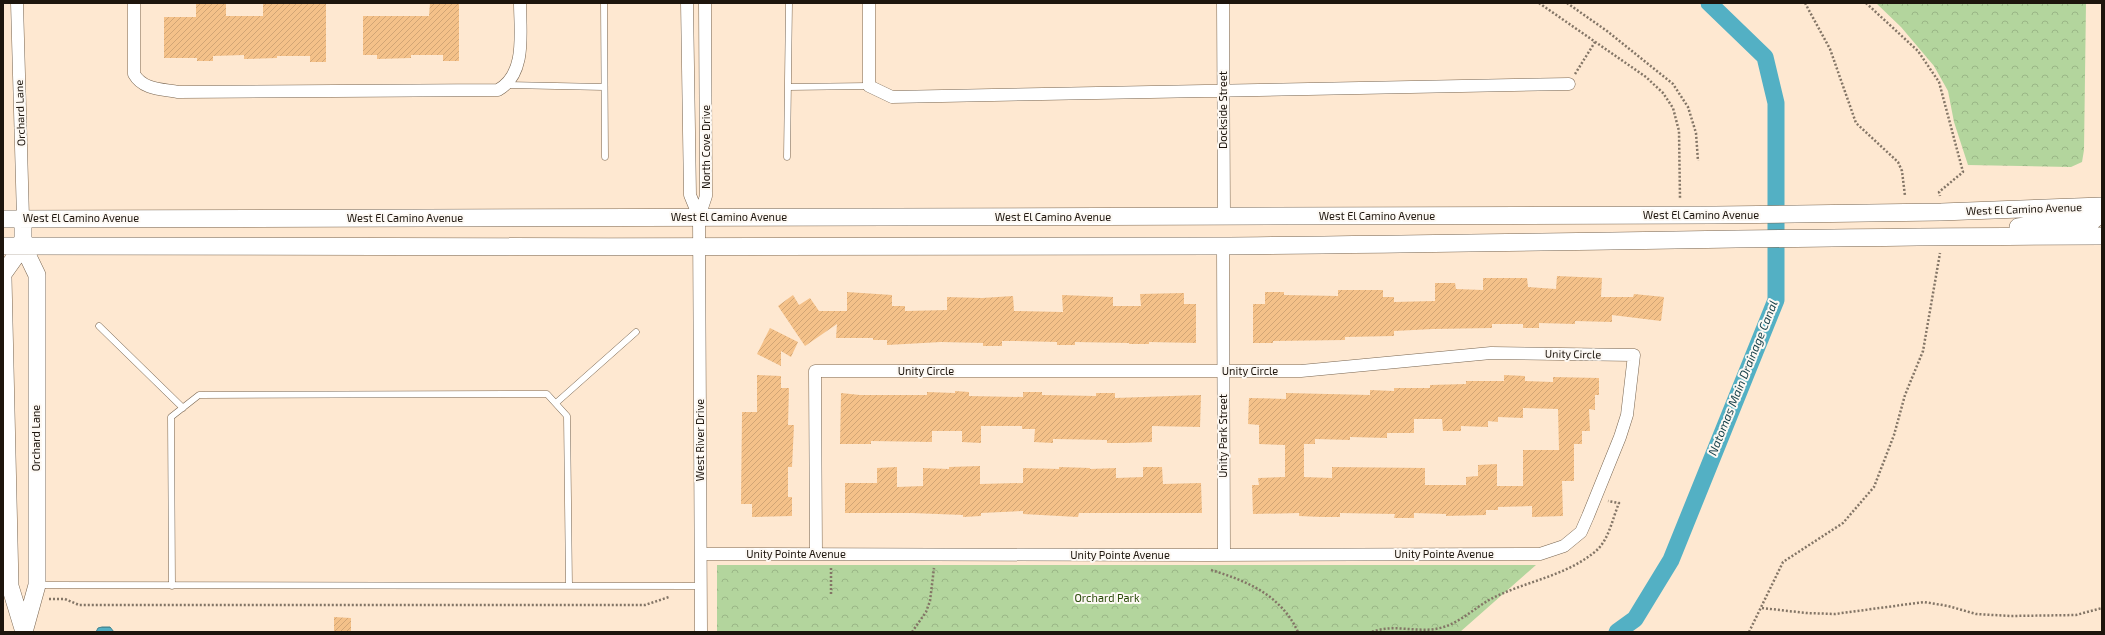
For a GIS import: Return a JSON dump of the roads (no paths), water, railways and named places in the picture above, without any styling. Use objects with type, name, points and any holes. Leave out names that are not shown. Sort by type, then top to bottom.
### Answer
[{"type":"main road","name":"West El Camino Avenue","points":[[3,219],[1715,215],[1941,212],[2102,206]]},
{"type":"main road","points":[[1940,236],[2044,224],[2090,223],[2102,213]]},
{"type":"main road","name":"Orchard Lane","points":[[23,218],[23,246],[37,275],[42,592],[24,632]]},
{"type":"main road","points":[[3,246],[700,248],[1223,246],[1715,238],[1846,239],[1940,236],[2102,236]]},
{"type":"main road","points":[[3,274],[23,246]]},
{"type":"main road","name":"Orchard Lane","points":[[3,278],[5,436],[10,586],[24,632]]},
{"type":"street","name":"Orchard Lane","points":[[17,3],[23,218]]},
{"type":"street","points":[[134,3],[134,74],[139,82],[152,88],[178,92],[498,90],[508,85],[515,72],[520,52],[520,3]]},
{"type":"street","name":"North Cove Drive","points":[[687,3],[690,195],[699,217]]},
{"type":"street","name":"North Cove Drive","points":[[699,217],[706,196],[705,3]]},
{"type":"street","points":[[869,3],[869,86],[892,97],[1569,84]]},
{"type":"street","name":"Dockside Street","points":[[1223,3],[1224,217]]},
{"type":"street","name":"West River Drive","points":[[699,217],[701,632]]},
{"type":"street","name":"Unity Park Street","points":[[1223,246],[1224,555]]},
{"type":"street","name":"Unity Circle","points":[[816,554],[815,371],[1301,371],[1490,353],[1634,355],[1627,415],[1620,437],[1581,532],[1564,546],[1540,554]]},
{"type":"street","name":"Unity Pointe Avenue","points":[[701,554],[1540,554]]},
{"type":"lane","points":[[604,3],[605,157]]},
{"type":"lane","points":[[787,158],[789,3]]},
{"type":"lane","points":[[508,85],[604,87]]},
{"type":"lane","points":[[788,87],[869,86]]},
{"type":"lane","points":[[99,326],[183,408]]},
{"type":"lane","points":[[556,403],[636,332]]},
{"type":"lane","points":[[172,586],[171,418],[199,395],[547,394],[567,416],[569,586]]},
{"type":"lane","points":[[42,592],[172,586],[701,586]]},
{"type":"water","points":[[110,627],[114,632],[96,632],[98,628]]},
{"type":"waterway","name":"Natomas Main Drainage Canal","points":[[1617,632],[1635,619],[1671,560],[1776,300],[1776,103],[1765,57],[1709,3]]},
{"type":"park label","name":"Orchard Park","points":[[1107,598]]}]
